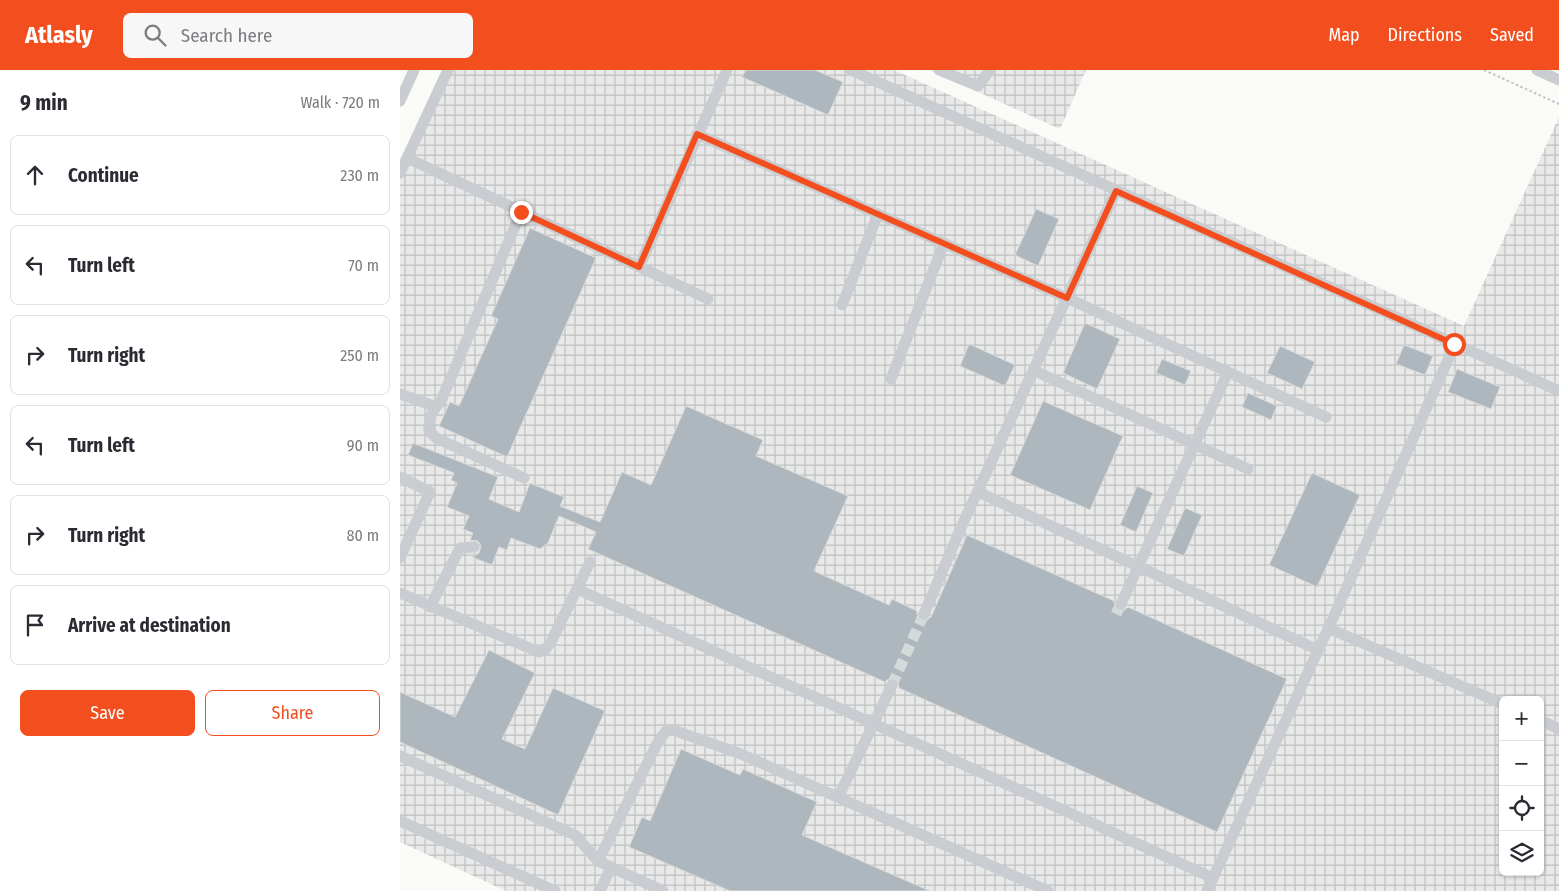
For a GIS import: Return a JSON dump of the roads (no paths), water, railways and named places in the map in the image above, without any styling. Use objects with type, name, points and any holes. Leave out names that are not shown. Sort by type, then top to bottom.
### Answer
[{"type":"street","points":[[400,101],[414,70]]},
{"type":"street","points":[[400,173],[448,70]]},
{"type":"street","points":[[639,267],[727,70]]},
{"type":"street","points":[[851,70],[1559,391]]},
{"type":"street","points":[[939,70],[978,86],[990,70]]},
{"type":"street","points":[[1537,70],[1559,80]]},
{"type":"street","points":[[697,134],[1067,298],[1326,417]]},
{"type":"street","points":[[407,158],[708,299]]},
{"type":"street","points":[[924,614],[1116,191]]},
{"type":"street","points":[[521,212],[441,401],[434,406],[428,424],[429,431],[436,438],[524,478]]},
{"type":"street","points":[[842,305],[878,214]]},
{"type":"street","points":[[891,379],[944,243]]},
{"type":"street","points":[[1207,891],[1328,628],[1454,344]]},
{"type":"street","points":[[1034,371],[1248,470]]},
{"type":"street","points":[[1120,604],[1228,372]]},
{"type":"street","points":[[400,394],[434,406]]},
{"type":"street","points":[[400,477],[430,492],[400,558]]},
{"type":"street","points":[[978,492],[1318,650]]},
{"type":"street","points":[[430,607],[460,548],[474,547]]},
{"type":"street","points":[[400,594],[539,652],[545,650],[551,642],[590,562]]},
{"type":"street","points":[[576,590],[1213,878]]},
{"type":"street","points":[[1328,628],[1499,702]]},
{"type":"street","points":[[839,796],[892,685]]},
{"type":"street","points":[[1544,722],[1559,729]]},
{"type":"street","points":[[598,862],[659,740],[667,730],[673,730],[741,754],[839,796],[1031,888],[1048,891]]},
{"type":"street","points":[[400,756],[575,835],[598,862],[663,891]]},
{"type":"street","points":[[400,821],[555,891]]},
{"type":"street","points":[[600,891],[611,868]]},
{"type":"tunnel","points":[[1116,614],[1121,604]]},
{"type":"tunnel","points":[[892,685],[924,614]]}]
